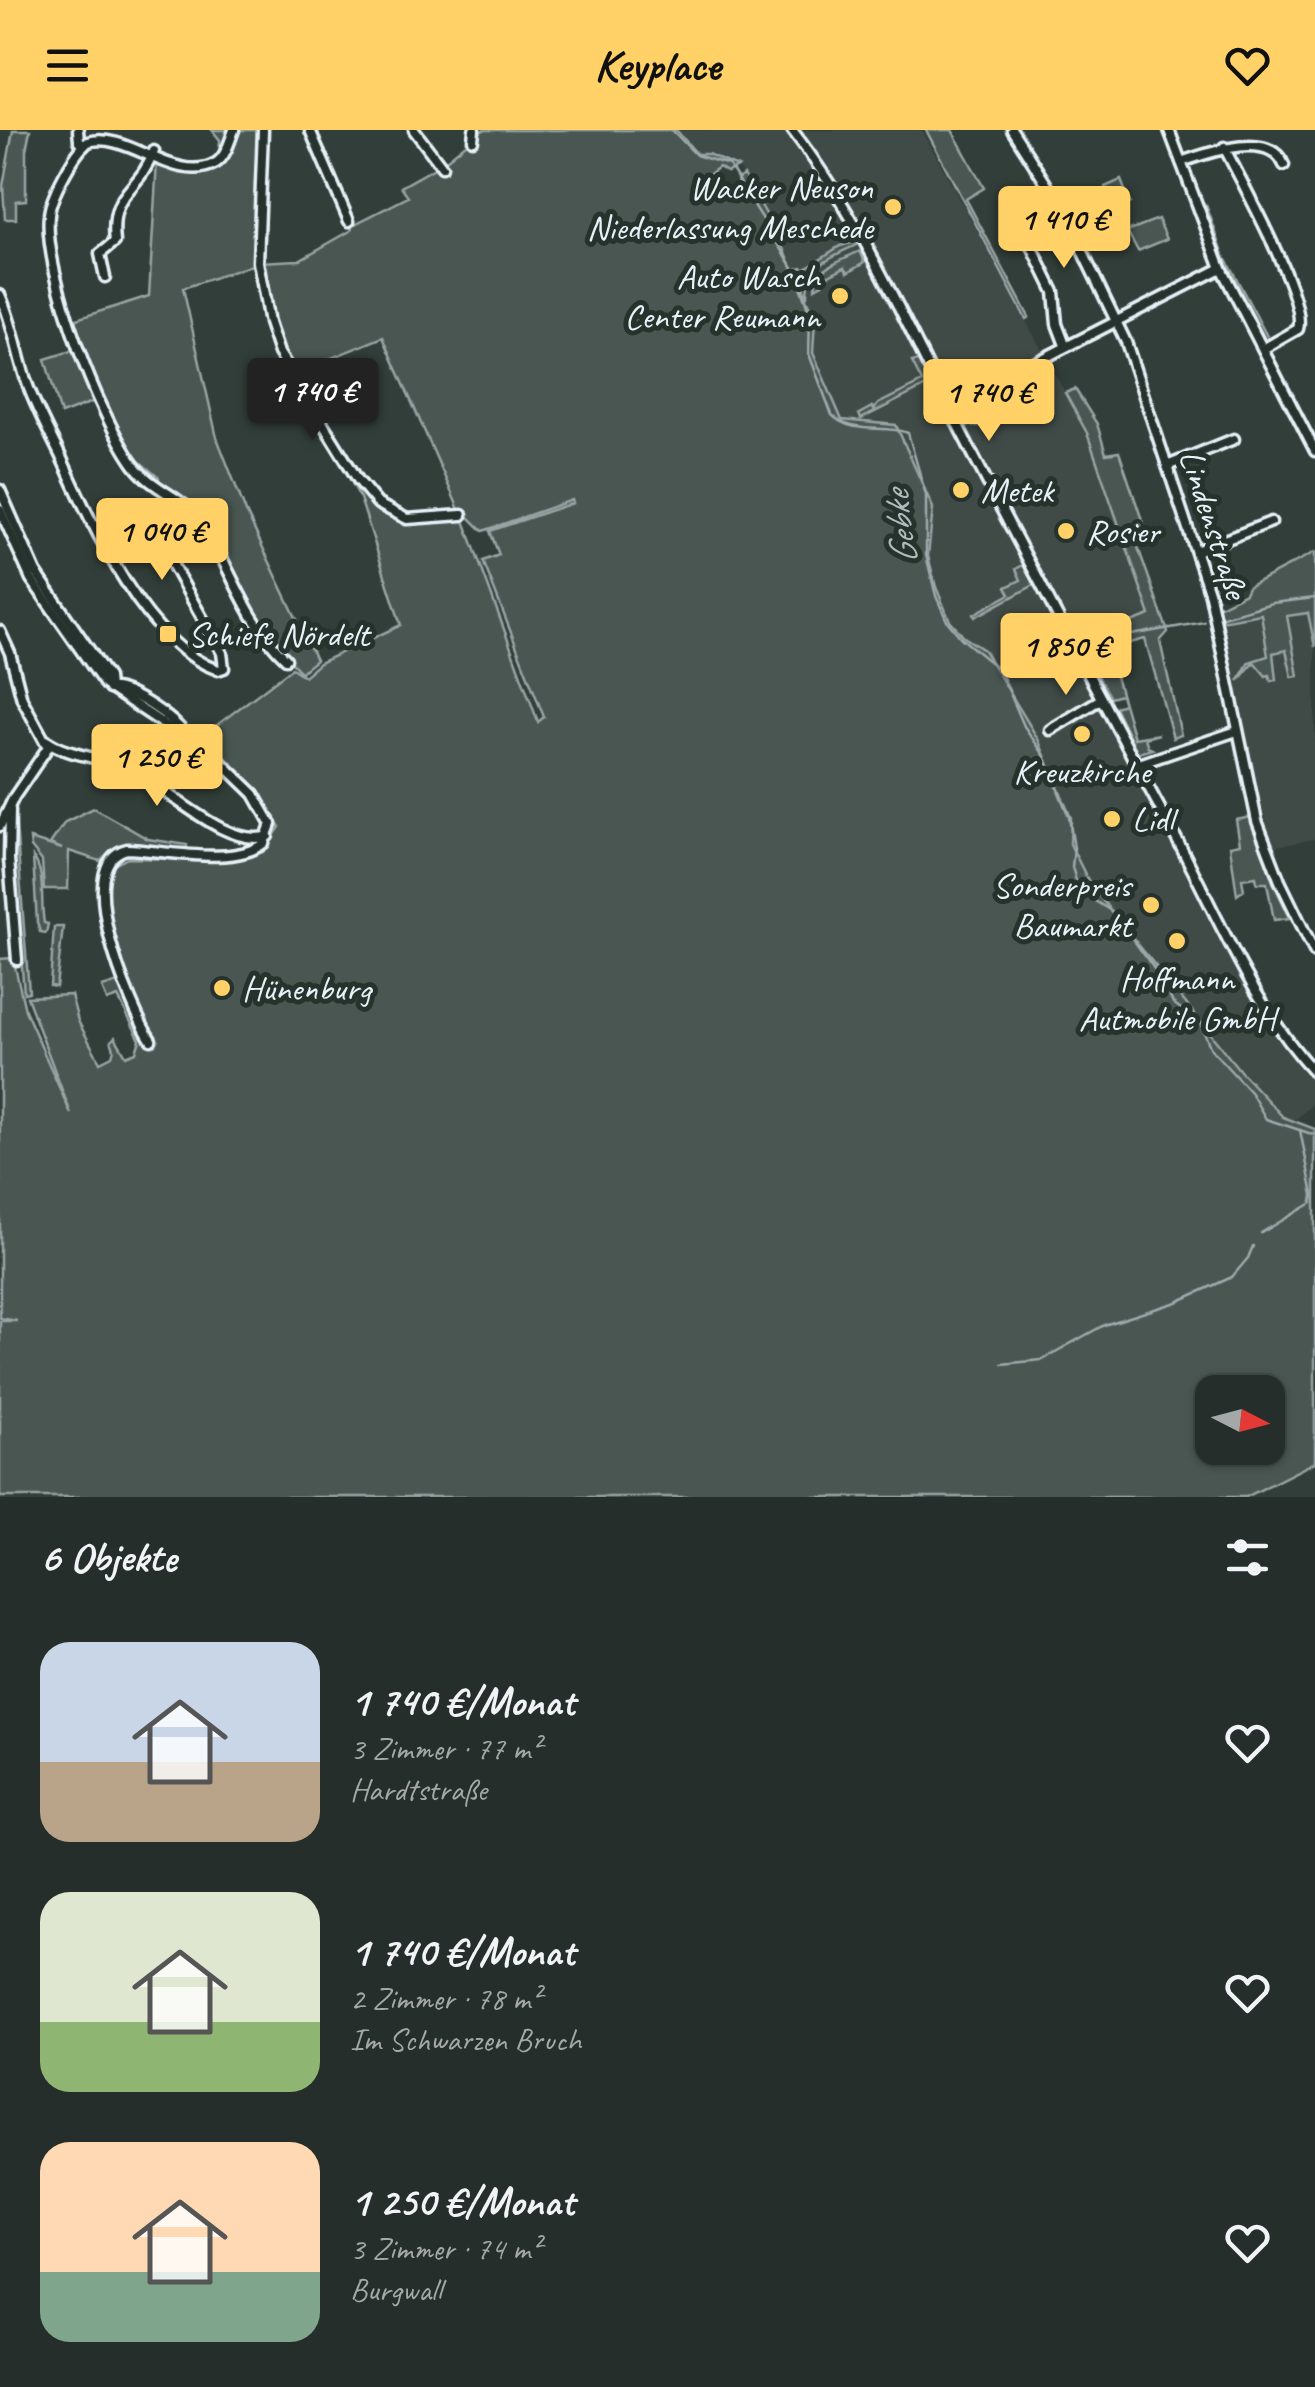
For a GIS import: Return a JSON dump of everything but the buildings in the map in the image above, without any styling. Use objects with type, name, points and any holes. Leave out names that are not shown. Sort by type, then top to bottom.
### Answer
[{"type":"street","points":[[78,130],[84,146]]},
{"type":"street","points":[[234,130],[224,155],[213,164],[186,164],[114,134],[96,137],[84,146],[56,192],[48,220],[58,284],[84,364],[113,428],[135,466],[154,486],[200,520],[257,628],[286,660]]},
{"type":"street","points":[[263,130],[258,262],[278,353],[358,480],[378,504],[399,517],[414,520],[462,515]]},
{"type":"street","points":[[310,130],[349,222]]},
{"type":"street","points":[[414,130],[442,166]]},
{"type":"street","points":[[792,130],[833,186],[862,238],[1268,1011],[1315,1073]]},
{"type":"street","name":"Lindenstraße","points":[[1012,130],[1061,207],[1117,320],[1215,615],[1248,786],[1265,843],[1315,953]]},
{"type":"street","points":[[1168,130],[1221,268],[1315,450]]},
{"type":"street","points":[[1180,162],[1257,140],[1276,150],[1284,165]]},
{"type":"street","points":[[1224,147],[1286,272],[1300,310],[1298,329],[1263,349]]},
{"type":"street","points":[[114,242],[113,217],[118,203],[144,175],[154,151]]},
{"type":"street","points":[[1016,216],[1054,292],[1057,324],[1066,345]]},
{"type":"street","points":[[114,242],[126,246]]},
{"type":"street","points":[[104,278],[100,254],[114,242]]},
{"type":"street","points":[[948,407],[1221,268]]},
{"type":"street","points":[[0,295],[30,392],[92,524],[108,555],[154,620],[188,652],[216,669],[226,664],[172,564],[146,546],[92,524]]},
{"type":"street","points":[[1167,466],[1234,439]]},
{"type":"street","points":[[0,490],[36,572],[112,686]]},
{"type":"street","points":[[0,510],[31,579],[112,686],[214,756],[245,784],[268,817],[270,835],[226,855],[126,849],[116,851],[110,859],[104,891],[115,963],[151,1040]]},
{"type":"street","points":[[1196,551],[1271,522]]},
{"type":"street","points":[[0,631],[24,702],[48,741],[132,770],[219,827],[258,843]]},
{"type":"street","points":[[1050,730],[1101,699]]},
{"type":"street","points":[[1136,765],[1237,731]]},
{"type":"street","points":[[0,826],[45,755],[48,741]]},
{"type":"street","points":[[45,755],[64,749]]},
{"type":"street","points":[[10,805],[9,859],[17,960]]},
{"type":"shaded area","points":[[13,130],[30,130],[26,200],[16,201],[16,219],[5,219],[3,186]]},
{"type":"shaded area","points":[[212,130],[258,130],[259,262],[299,260],[352,230],[351,226],[408,197],[401,187],[440,165],[483,130],[676,130],[697,154],[708,154],[738,167],[727,172],[719,167],[710,174],[731,197],[740,191],[737,179],[744,175],[780,239],[815,319],[813,353],[842,420],[896,425],[933,508],[928,556],[950,621],[964,637],[984,650],[1038,739],[1071,818],[1070,844],[1091,886],[1241,1072],[1283,1117],[1315,1129],[1315,1462],[1246,1497],[0,1497],[0,1321],[17,1321],[0,1318],[0,959],[13,958],[25,1010],[71,1114],[27,997],[71,995],[78,1021],[100,1062],[112,1056],[111,1041],[115,1037],[126,1056],[136,1052],[140,1040],[118,997],[107,1001],[102,987],[125,980],[110,924],[110,867],[128,858],[232,860],[263,852],[280,827],[251,783],[200,738],[292,668],[304,676],[319,663],[401,625],[360,498],[279,347],[258,263],[183,288],[217,438],[246,512],[316,660],[301,672],[264,634],[200,513],[160,486],[159,478],[132,455],[98,387],[73,320],[149,296],[157,161],[205,170],[224,163],[219,156],[220,140]],"holes":[[[383,337],[461,514],[412,515],[390,506],[359,474],[294,373]],[[572,500],[573,503],[490,531],[499,555],[483,561],[544,717],[538,722],[462,515],[465,513],[483,531]]]},
{"type":"shaded area","points":[[676,130],[922,130],[1087,433],[1151,616],[1070,647],[1259,1004],[1315,1080],[1315,1102],[1295,1120],[1283,1117],[1241,1072],[1091,886],[1070,844],[1071,818],[1038,739],[984,650],[950,621],[928,556],[933,508],[843,421],[813,353],[814,319],[780,239],[744,175],[735,163],[708,153],[698,154]]},
{"type":"shaded area","points":[[926,130],[952,130],[984,188],[966,199],[1029,317],[1026,319]]},
{"type":"shaded area","points":[[1121,180],[1130,203],[1114,208],[1105,187]]},
{"type":"shaded area","points":[[1206,205],[1224,255],[1270,342],[1263,346],[1222,265],[1199,207]]},
{"type":"shaded area","points":[[1158,219],[1167,239],[1138,251],[1127,231]]},
{"type":"shaded area","points":[[855,242],[856,245],[815,269],[807,297],[796,269],[804,269],[840,246]]},
{"type":"shaded area","points":[[860,251],[865,262],[848,272],[845,267],[821,279],[822,284],[815,288],[825,269]]},
{"type":"shaded area","points":[[74,350],[95,401],[61,414],[45,359]]},
{"type":"shaded area","points":[[918,361],[930,384],[861,419],[859,414],[872,407],[874,410],[878,404],[922,382],[912,362]]},
{"type":"shaded area","points":[[1021,373],[1023,376],[992,391],[994,396],[968,403],[979,426],[967,426],[958,410],[960,404]]},
{"type":"shaded area","points":[[1075,389],[1097,424],[1106,454],[1119,452],[1147,535],[1135,539],[1168,632],[1160,641],[1181,735],[1173,738],[1145,639],[1108,649],[1134,738],[1159,734],[1145,738],[1152,749],[1138,753],[1115,707],[1124,704],[1121,695],[1110,698],[1078,642],[1150,615],[1087,433],[1065,393]]},
{"type":"shaded area","points":[[1315,552],[1315,647],[1308,613],[1287,616],[1298,676],[1292,677],[1286,650],[1273,653],[1276,680],[1271,681],[1254,662],[1238,681],[1249,662],[1268,656],[1261,614],[1221,621],[1218,607]]},
{"type":"shaded area","points":[[1023,565],[1034,585],[975,617],[974,614],[1010,594],[1006,587],[1021,580],[1016,569]]},
{"type":"shaded area","points":[[1315,603],[1315,839],[1273,847],[1241,727],[1221,621]]},
{"type":"shaded area","points":[[94,808],[148,839],[187,845],[186,851],[130,847],[100,861],[69,851],[68,889],[44,889],[42,861],[30,839],[62,849],[50,844],[65,822]]},
{"type":"shaded area","points":[[15,812],[29,992],[24,993],[11,827]]},
{"type":"shaded area","points":[[1251,817],[1290,918],[1274,920],[1267,883],[1257,883],[1256,877],[1242,879],[1244,890],[1237,895],[1230,846],[1240,844],[1236,820]]},
{"type":"shaded area","points":[[33,857],[41,879],[46,933],[40,932],[37,922]]},
{"type":"shaded area","points":[[54,927],[63,927],[56,987],[50,986]]},
{"type":"waterway","name":"Gebke","points":[[672,130],[696,155],[729,165],[794,269],[810,315],[809,354],[832,415],[859,428],[908,433],[926,495],[926,555],[936,596],[947,621],[961,638],[1000,670],[1024,726],[1044,755],[1069,817],[1074,848],[1072,867],[1079,891],[1111,911],[1160,977],[1173,1003],[1200,1023],[1211,1049],[1251,1093],[1266,1119],[1315,1135]]},
{"type":"waterway","points":[[1223,617],[1272,603],[1315,598]]},
{"type":"waterway","points":[[1088,648],[1098,641],[1204,622]]},
{"type":"waterway","points":[[1261,1233],[1312,1203],[1300,1130]]},
{"type":"waterway","points":[[1002,1364],[1041,1360],[1104,1325],[1177,1302],[1232,1277],[1253,1246]]},
{"type":"place","name":"Wacker Neuson Niederlassung Meschede","points":[[893,207]]},
{"type":"place","name":"Auto Wasch Center Reumann","points":[[840,296]]},
{"type":"place","name":"Metek","points":[[961,490]]},
{"type":"place","name":"Rosier","points":[[1066,531]]},
{"type":"place","name":"Schiefe Nördelt","points":[[168,634]]},
{"type":"place","name":"Kreuzkirche","points":[[1082,734]]},
{"type":"place","name":"Lidl","points":[[1112,819]]},
{"type":"place","name":"Sonderpreis Baumarkt","points":[[1151,905]]},
{"type":"place","name":"Hoffmann Autmobile GmbH","points":[[1177,941]]},
{"type":"place","name":"Hünenburg","points":[[222,988]]}]
